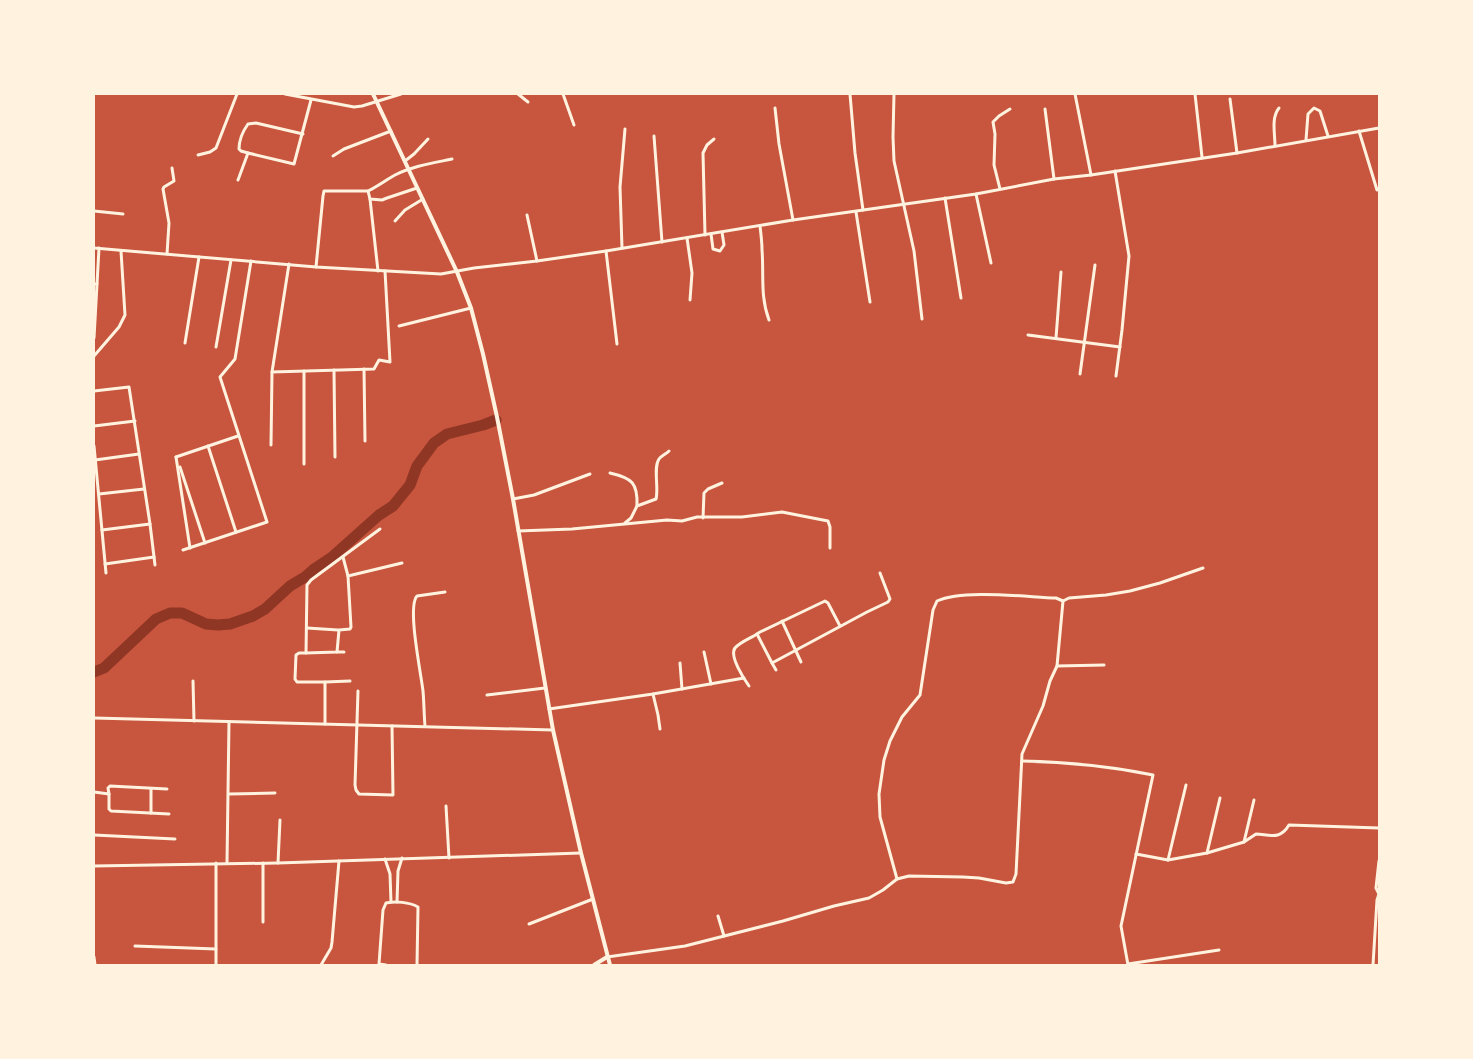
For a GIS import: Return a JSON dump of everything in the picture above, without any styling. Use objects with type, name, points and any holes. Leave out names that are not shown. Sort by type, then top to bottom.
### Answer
[{"type":"street","points":[[198,155],[210,152],[216,148],[238,94]]},
{"type":"street","points":[[285,94],[354,107],[401,94]]},
{"type":"street","points":[[373,94],[457,272],[471,308],[497,417],[513,499],[553,730],[580,853],[610,965]]},
{"type":"street","points":[[518,94],[528,102]]},
{"type":"street","points":[[563,94],[574,125]]},
{"type":"street","points":[[850,94],[855,153],[863,210]]},
{"type":"street","points":[[894,94],[894,161],[914,251],[922,319]]},
{"type":"street","points":[[1075,94],[1091,175]]},
{"type":"street","points":[[1195,94],[1202,157]]},
{"type":"street","points":[[1230,99],[1237,153]]},
{"type":"street","points":[[303,134],[256,123],[248,124],[238,146],[241,151],[294,164],[303,134],[311,100]]},
{"type":"street","points":[[775,108],[779,144],[793,220]]},
{"type":"street","points":[[1275,146],[1274,118],[1275,112],[1279,108]]},
{"type":"street","points":[[1306,140],[1308,114],[1314,108],[1320,111],[1328,136]]},
{"type":"street","points":[[1000,189],[994,165],[995,134],[993,122],[1010,109]]},
{"type":"street","points":[[1045,109],[1054,180]]},
{"type":"street","points":[[94,248],[316,267],[441,274],[606,251],[904,203],[976,194],[1054,180],[1237,153],[1379,128]]},
{"type":"street","points":[[622,248],[620,187],[625,129]]},
{"type":"street","points":[[333,156],[350,146],[391,131]]},
{"type":"street","points":[[1359,131],[1377,190]]},
{"type":"street","points":[[654,136],[662,242]]},
{"type":"street","points":[[405,161],[428,138]]},
{"type":"street","points":[[705,235],[703,153],[707,144],[714,139]]},
{"type":"street","points":[[238,180],[248,153]]},
{"type":"street","points":[[316,267],[323,192],[326,190],[368,191],[409,169],[452,159]]},
{"type":"street","points":[[167,254],[169,223],[163,189],[174,181],[172,168]]},
{"type":"street","points":[[1115,171],[1129,256],[1116,376]]},
{"type":"street","points":[[370,199],[382,200],[417,188]]},
{"type":"street","points":[[368,191],[378,271]]},
{"type":"street","points":[[976,194],[991,263]]},
{"type":"street","points":[[945,198],[961,298]]},
{"type":"street","points":[[396,221],[405,210],[423,199]]},
{"type":"street","points":[[94,212],[123,214]]},
{"type":"street","points":[[856,212],[870,302]]},
{"type":"street","points":[[527,216],[538,261]]},
{"type":"street","points":[[760,226],[762,288],[765,310],[769,320]]},
{"type":"street","points":[[710,234],[714,249],[720,252],[724,245],[722,232]]},
{"type":"street","points":[[686,238],[692,273],[690,300]]},
{"type":"street","points":[[94,338],[99,248]]},
{"type":"street","points":[[94,356],[119,327],[125,315],[121,251]]},
{"type":"street","points":[[606,251],[617,344]]},
{"type":"street","points":[[185,343],[199,257]]},
{"type":"street","points":[[216,347],[231,260]]},
{"type":"street","points":[[183,550],[267,522],[220,376],[235,359],[251,261]]},
{"type":"street","points":[[271,445],[272,372],[289,264]]},
{"type":"street","points":[[1080,374],[1095,266]]},
{"type":"street","points":[[272,372],[374,369],[379,360],[390,362],[385,271]]},
{"type":"street","points":[[1056,338],[1061,272]]},
{"type":"street","points":[[399,326],[471,308]]},
{"type":"street","points":[[1028,335],[1120,347]]},
{"type":"street","points":[[364,369],[365,441]]},
{"type":"street","points":[[334,370],[335,457]]},
{"type":"street","points":[[304,371],[304,464]]},
{"type":"street","points":[[94,392],[129,387],[156,565]]},
{"type":"street","points":[[94,426],[134,421]]},
{"type":"street","points":[[176,457],[238,436]]},
{"type":"street","points":[[94,446],[106,573]]},
{"type":"street","points":[[208,446],[236,532]]},
{"type":"street","points":[[637,506],[656,499],[657,462],[660,457],[669,452]]},
{"type":"street","points":[[95,460],[139,454]]},
{"type":"street","points":[[176,457],[205,543]]},
{"type":"street","points":[[176,457],[190,548]]},
{"type":"street","points":[[610,473],[625,476],[631,480],[637,496],[637,506],[625,524]]},
{"type":"street","points":[[513,499],[534,495],[590,474]]},
{"type":"street","points":[[703,518],[704,493],[708,489],[722,483]]},
{"type":"street","points":[[99,494],[144,489]]},
{"type":"street","points":[[518,531],[667,520],[682,521],[697,517],[742,517],[782,512],[827,520],[830,527],[830,548]]},
{"type":"street","points":[[102,530],[150,524]]},
{"type":"street","points":[[306,653],[306,589],[308,583],[380,529]]},
{"type":"street","points":[[306,628],[349,630],[351,628],[348,576],[343,557]]},
{"type":"street","points":[[105,564],[154,558]]},
{"type":"street","points":[[348,576],[402,563]]},
{"type":"street","points":[[897,879],[880,817],[879,794],[884,760],[890,741],[902,717],[920,695],[933,610],[936,603],[940,599],[974,596],[1056,598],[1063,601],[1069,598],[1130,591],[1203,568]]},
{"type":"street","points":[[772,663],[890,601],[880,573]]},
{"type":"street","points":[[425,726],[423,693],[414,630],[413,602],[417,596],[445,592]]},
{"type":"street","points":[[749,686],[734,658],[734,649],[757,634],[825,600],[840,626]]},
{"type":"street","points":[[594,965],[607,957],[685,946],[869,898],[897,879],[909,876],[931,875],[979,878],[1006,883],[1013,882],[1016,874],[1023,750],[1057,666],[1063,601]]},
{"type":"street","points":[[782,621],[801,662]]},
{"type":"street","points":[[337,652],[339,630]]},
{"type":"street","points":[[757,634],[776,670]]},
{"type":"street","points":[[344,652],[299,653],[296,655],[295,681],[350,682]]},
{"type":"street","points":[[704,652],[711,684]]},
{"type":"street","points":[[680,662],[682,689]]},
{"type":"street","points":[[1057,666],[1104,665]]},
{"type":"street","points":[[549,709],[653,694],[744,678]]},
{"type":"street","points":[[193,680],[194,721]]},
{"type":"street","points":[[325,682],[325,724]]},
{"type":"street","points":[[487,695],[545,688]]},
{"type":"street","points":[[358,691],[355,785],[359,794],[392,795],[394,793],[392,726]]},
{"type":"street","points":[[653,694],[660,729]]},
{"type":"street","points":[[94,718],[553,730]]},
{"type":"street","points":[[227,863],[229,722]]},
{"type":"street","points":[[1022,761],[1102,766],[1153,775],[1121,926],[1128,965],[1219,950]]},
{"type":"street","points":[[1168,860],[1186,785]]},
{"type":"street","points":[[167,789],[110,786],[108,788],[110,811],[169,814]]},
{"type":"street","points":[[151,788],[151,813]]},
{"type":"street","points":[[94,792],[109,794]]},
{"type":"street","points":[[229,794],[275,793]]},
{"type":"street","points":[[1207,853],[1220,798]]},
{"type":"street","points":[[1244,842],[1254,800]]},
{"type":"street","points":[[446,806],[449,858]]},
{"type":"street","points":[[278,863],[280,820]]},
{"type":"street","points":[[1136,854],[1168,860],[1207,853],[1244,842],[1256,834],[1274,836],[1285,832],[1289,825],[1379,828]]},
{"type":"street","points":[[94,836],[175,839]]},
{"type":"street","points":[[94,866],[278,863],[580,853]]},
{"type":"street","points":[[397,902],[398,871],[402,858]]},
{"type":"street","points":[[385,859],[390,874],[391,902]]},
{"type":"street","points":[[321,965],[331,948],[339,861]]},
{"type":"street","points":[[1373,965],[1379,894],[1376,888],[1379,861]]},
{"type":"street","points":[[216,863],[216,965]]},
{"type":"street","points":[[263,863],[263,922]]},
{"type":"street","points":[[528,924],[592,899]]},
{"type":"street","points":[[386,965],[379,965],[383,910],[386,903],[397,902],[418,907],[417,965]]},
{"type":"street","points":[[718,916],[724,936]]},
{"type":"street","points":[[135,946],[216,949]]},
{"type":"street","points":[[94,957],[96,965]]},
{"type":"waterway","points":[[94,672],[104,668],[156,619],[170,613],[182,613],[206,624],[218,625],[230,624],[253,616],[265,609],[290,586],[332,557],[379,515],[393,506],[410,485],[417,466],[434,443],[447,434],[496,420]]}]
